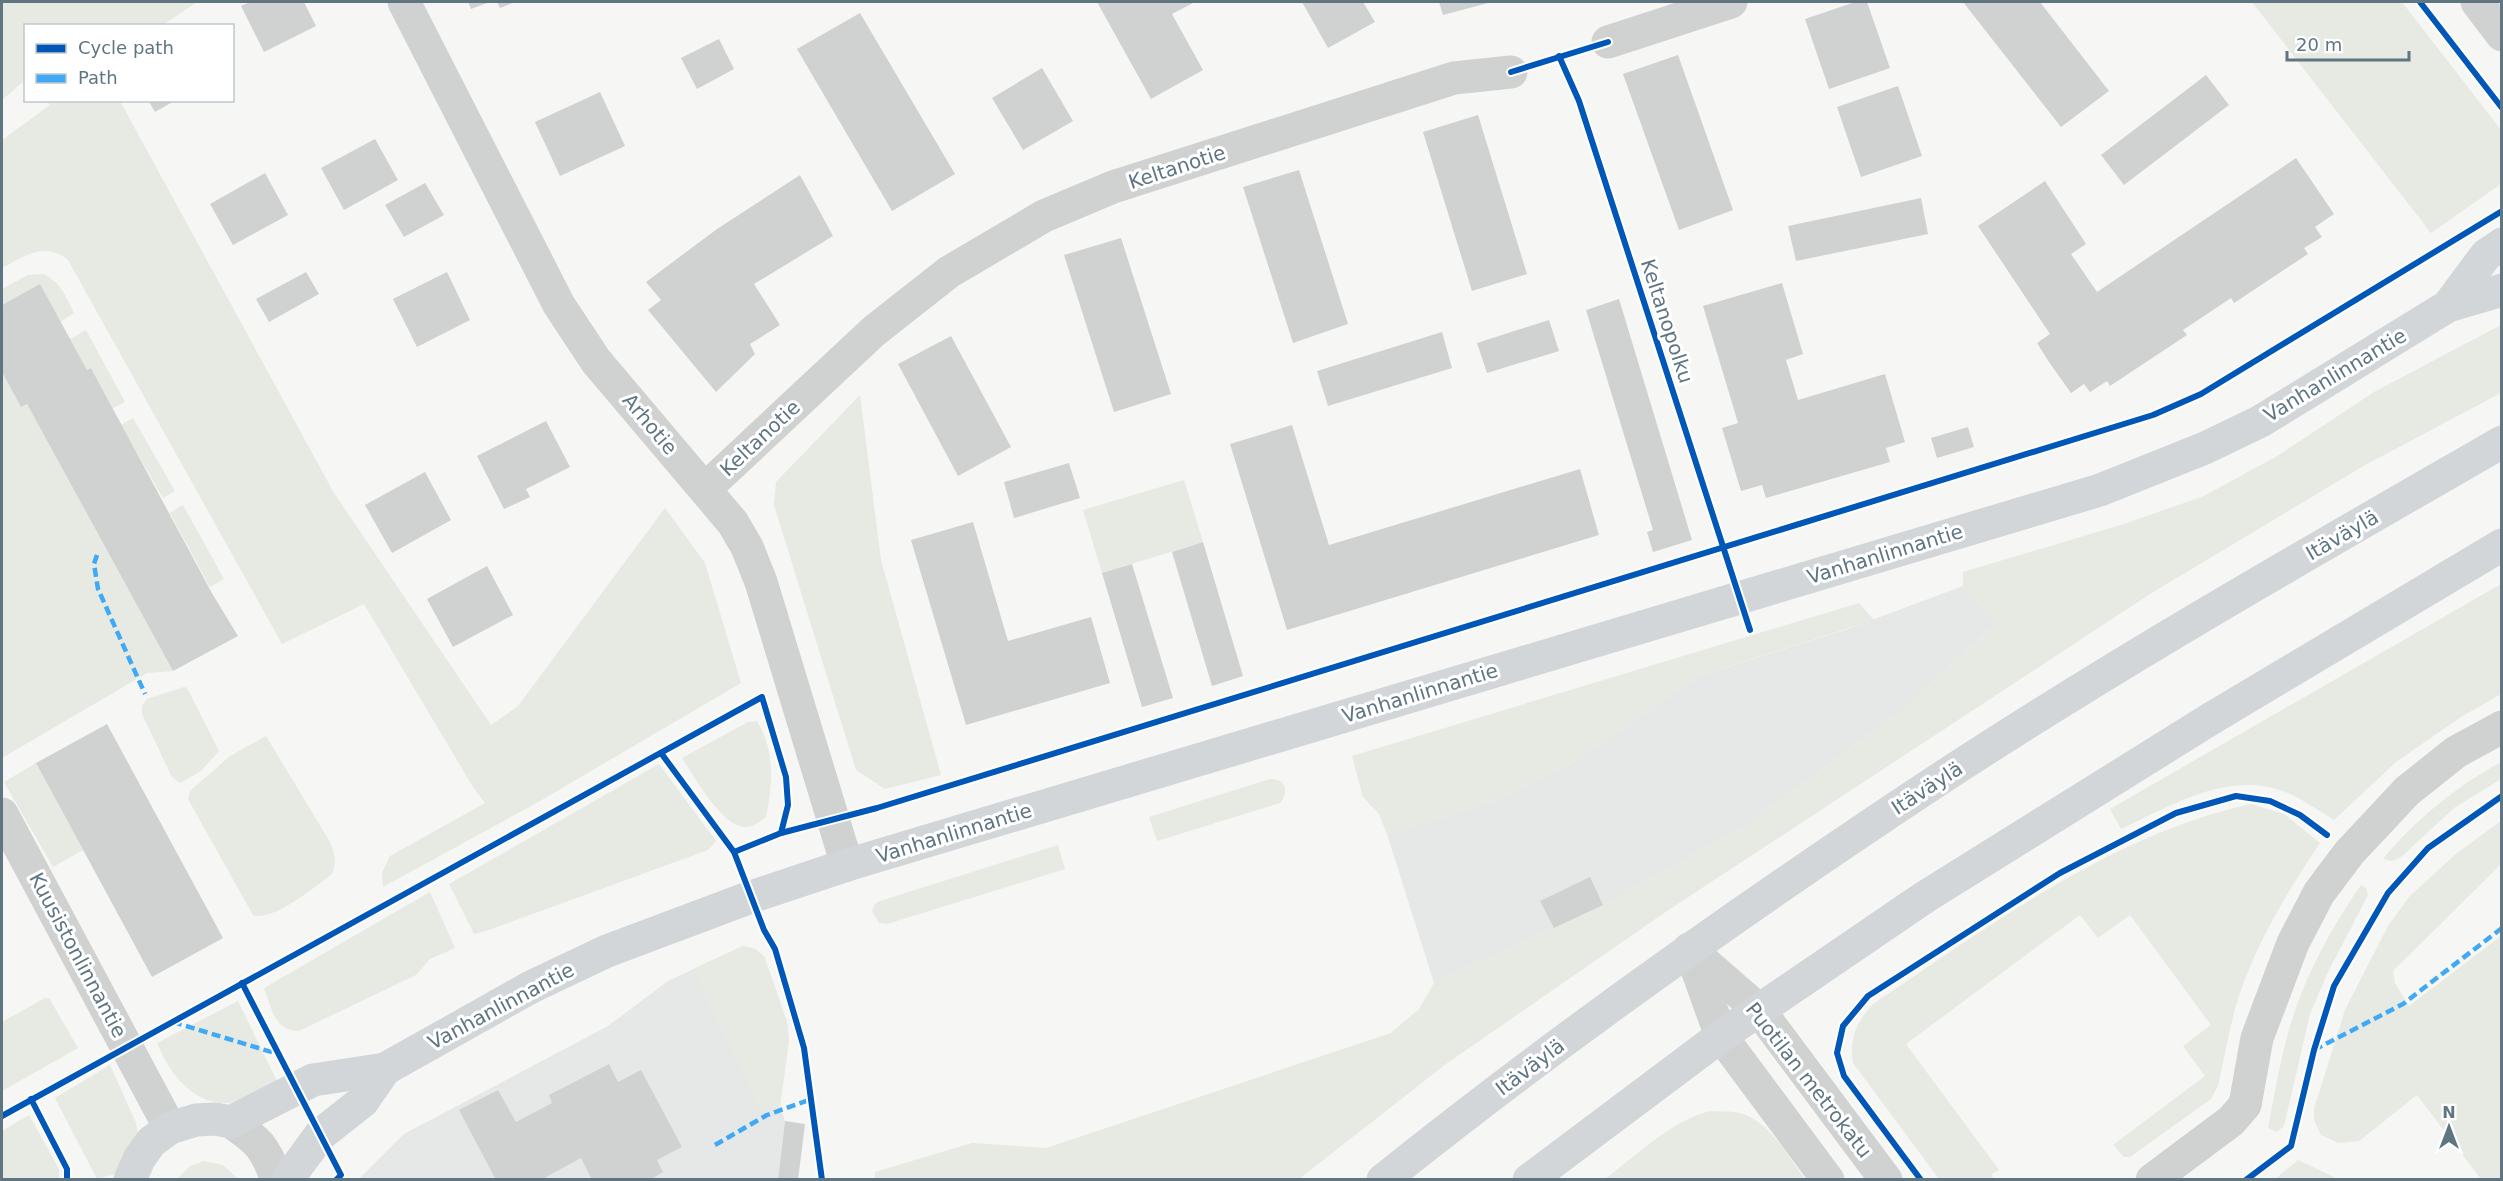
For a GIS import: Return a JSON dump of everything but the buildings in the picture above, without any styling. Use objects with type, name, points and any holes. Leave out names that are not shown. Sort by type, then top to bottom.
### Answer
[{"type":"main road","name":"Vanhanlinnantie","points":[[2448,306],[2486,255],[2502,244]]},
{"type":"main road","name":"Vanhanlinnantie","points":[[231,1122],[313,1080],[385,1070],[531,987],[607,951],[751,897],[847,865],[2100,490],[2205,448],[2260,421],[2448,306],[2502,290]]},
{"type":"main road","name":"Itäväylä","points":[[1383,1179],[1689,949],[1937,781],[2171,635],[2502,442]]},
{"type":"main road","points":[[1529,1179],[1721,1036],[1925,897],[2202,724],[2502,545]]},
{"type":"main road","name":"Vanhanlinnantie","points":[[287,1179],[320,1135],[363,1101],[385,1070]]},
{"type":"main road","points":[[130,1179],[139,1159],[151,1142],[170,1128],[196,1120],[215,1119],[231,1122]]},
{"type":"street","name":"Arhotie","points":[[404,2],[559,305],[596,361],[733,523],[747,547],[760,582],[847,865]]},
{"type":"street","points":[[1608,42],[1731,2]]},
{"type":"street","points":[[2477,2],[2502,35]]},
{"type":"street","name":"Keltanotie","points":[[705,489],[874,330],[949,272],[1044,216],[1113,187],[1454,78],[1511,72]]},
{"type":"street","points":[[2152,1179],[2231,1121],[2245,1105],[2258,1038],[2293,943],[2319,893],[2349,853],[2407,792],[2456,752],[2502,727]]},
{"type":"street","name":"Kuusistonlinnantie","points":[[2,814],[170,1128]]},
{"type":"street","name":"Puotilan metrokatu","points":[[1689,949],[1759,1010],[1886,1179]]},
{"type":"street","name":"Puotilan metrokatu","points":[[1689,949],[1721,1036],[1828,1179]]},
{"type":"street","points":[[231,1122],[260,1143],[277,1179]]},
{"type":"shaded area","points":[[2,2],[197,2],[164,24],[24,24],[24,81],[2,100]]},
{"type":"shaded area","points":[[2252,2],[2402,2],[2501,130],[2501,184],[2431,233]]},
{"type":"shaded area","points":[[48,102],[121,102],[334,493],[491,725],[518,706],[665,508],[705,563],[741,683],[540,801],[383,887],[382,873],[390,856],[485,803],[473,787],[364,604],[282,644],[68,260],[59,254],[43,251],[26,255],[2,268],[2,140],[50,105]]},
{"type":"shaded area","points":[[43,274],[59,286],[74,313],[60,322],[40,285],[2,305],[2,289],[28,275]]},
{"type":"shaded area","points":[[2501,325],[2501,393],[2365,465],[2150,594],[1667,911],[1446,1064],[1299,1179],[875,1180],[875,1172],[972,1143],[1046,1148],[1391,1033],[1419,1009],[1434,983],[1603,905],[1745,826],[1905,708],[1996,623],[1963,586],[1963,572],[2124,524],[2204,496],[2279,455],[2374,392]]},
{"type":"shaded area","points":[[86,330],[125,402],[113,408],[91,368],[87,370],[70,339]]},
{"type":"shaded area","points":[[2,372],[21,407],[27,404],[173,671],[147,673],[2,758]]},
{"type":"shaded area","points":[[860,395],[881,560],[941,775],[885,789],[856,770],[774,505],[776,482]]},
{"type":"shaded area","points":[[133,418],[175,491],[163,498],[121,425]]},
{"type":"shaded area","points":[[1184,480],[1203,542],[1102,573],[1083,510]]},
{"type":"shaded area","points":[[183,505],[224,579],[210,587],[170,513]]},
{"type":"shaded area","points":[[2501,584],[2501,694],[2461,717],[2396,762],[2334,820],[2290,794],[2268,787],[2246,785],[2225,787],[2203,793],[2121,829],[2110,809]]},
{"type":"shaded area","points":[[1963,586],[1996,623],[1905,708],[1745,826],[1603,905],[1434,983],[1387,834],[1501,799],[1569,765],[1699,676],[1848,629]]},
{"type":"shaded area","points":[[1859,603],[1874,620],[1699,676],[1569,765],[1501,799],[1387,834],[1379,814],[1363,797],[1352,756]]},
{"type":"shaded area","points":[[187,688],[219,751],[201,771],[180,783],[172,777],[142,714],[142,706],[147,699]]},
{"type":"shaded area","points":[[757,721],[770,756],[770,792],[766,817],[754,825],[745,827],[727,818],[718,809],[682,758],[748,722]]},
{"type":"shaded area","points":[[266,736],[330,842],[335,862],[332,874],[305,894],[283,908],[261,916],[253,915],[188,799],[190,791],[230,756]]},
{"type":"shaded area","points":[[2501,762],[2501,779],[2454,808],[2401,857],[2392,861],[2383,859],[2423,817],[2468,782]]},
{"type":"shaded area","points":[[36,763],[83,850],[53,867],[4,782]]},
{"type":"shaded area","points":[[659,764],[716,841],[708,850],[474,934],[449,884]]},
{"type":"shaded area","points":[[1270,779],[1279,781],[1284,786],[1285,794],[1280,803],[1157,841],[1149,817]]},
{"type":"shaded area","points":[[2251,804],[2284,814],[2320,843],[2275,915],[2256,953],[2240,993],[2218,1086],[2211,1099],[2130,1157],[2124,1157],[2113,1145],[2205,1076],[2183,1046],[2211,1025],[2130,915],[2098,938],[2080,915],[1906,1044],[1999,1170],[1992,1174],[1993,1179],[1939,1179],[1853,1063],[1853,1038],[1867,1010],[2007,914],[2101,860],[2150,837],[2200,818]]},
{"type":"shaded area","points":[[2501,821],[2501,864],[2393,971],[2395,983],[2409,1006],[2501,936],[2501,1179],[2481,1179],[2417,1095],[2359,1141],[2338,1143],[2321,1135],[2314,1120],[2314,1109],[2345,1010],[2388,926],[2409,897],[2457,853]]},
{"type":"shaded area","points":[[1058,845],[1065,869],[887,924],[879,923],[872,911],[875,904],[880,901]]},
{"type":"shaded area","points":[[2361,885],[2366,888],[2368,895],[2328,972],[2310,1014],[2284,1126],[2277,1132],[2268,1128],[2293,1017],[2317,958]]},
{"type":"shaded area","points":[[430,892],[455,948],[430,959],[416,975],[299,1031],[291,1030],[279,1023],[264,988]]},
{"type":"shaded area","points":[[743,946],[755,949],[764,956],[787,1022],[789,1040],[780,1106],[785,1121],[778,1179],[358,1180],[404,1134],[608,1026],[668,981]]},
{"type":"shaded area","points":[[743,946],[755,949],[764,956],[787,1022],[789,1040],[780,1106],[761,1111],[693,969]]},
{"type":"shaded area","points":[[45,998],[49,998],[78,1048],[2,1091],[2,1022]]},
{"type":"shaded area","points":[[238,1001],[279,1085],[240,1101],[225,1103],[212,1101],[199,1096],[178,1079],[157,1043]]},
{"type":"shaded area","points":[[110,1065],[136,1123],[138,1136],[122,1172],[97,1179],[55,1098]]},
{"type":"shaded area","points":[[1711,1111],[1735,1112],[1757,1121],[1775,1138],[1805,1179],[1605,1179],[1669,1130],[1697,1115]]},
{"type":"shaded area","points":[[29,1115],[59,1169],[59,1179],[2,1179],[2,1131]]},
{"type":"shaded area","points":[[2298,1160],[2338,1179],[2275,1179]]},
{"type":"shaded area","points":[[204,1161],[223,1165],[238,1179],[177,1179],[190,1166]]},
{"type":"marked path","points":[[97,555],[94,564],[98,589],[145,694]]},
{"type":"marked path","points":[[2314,1050],[2403,1004],[2502,928]]},
{"type":"marked path","points":[[173,1022],[278,1054]]},
{"type":"marked path","points":[[715,1145],[767,1115],[812,1099]]},
{"type":"cycle path","points":[[2420,2],[2502,108]]},
{"type":"cycle path","points":[[1511,72],[1608,42]]},
{"type":"cycle path","name":"Keltanopolku","points":[[1559,56],[1579,101],[1750,630]]},
{"type":"cycle path","points":[[734,852],[781,833],[877,808],[2153,415],[2201,394],[2502,211]]},
{"type":"cycle path","points":[[2,1116],[762,697],[786,777],[788,805],[781,833]]},
{"type":"cycle path","points":[[661,753],[734,852],[764,930],[775,949],[804,1048],[822,1180]]},
{"type":"cycle path","points":[[1921,1180],[1844,1076],[1837,1053],[1843,1026],[1868,996],[2060,873],[2176,813],[2236,796],[2270,801],[2300,815],[2327,835]]},
{"type":"cycle path","points":[[2246,1180],[2291,1146],[2314,1050],[2334,986],[2388,893],[2428,848],[2502,796]]},
{"type":"cycle path","points":[[242,983],[341,1175],[336,1180]]},
{"type":"cycle path","points":[[31,1099],[67,1169],[67,1180]]}]
